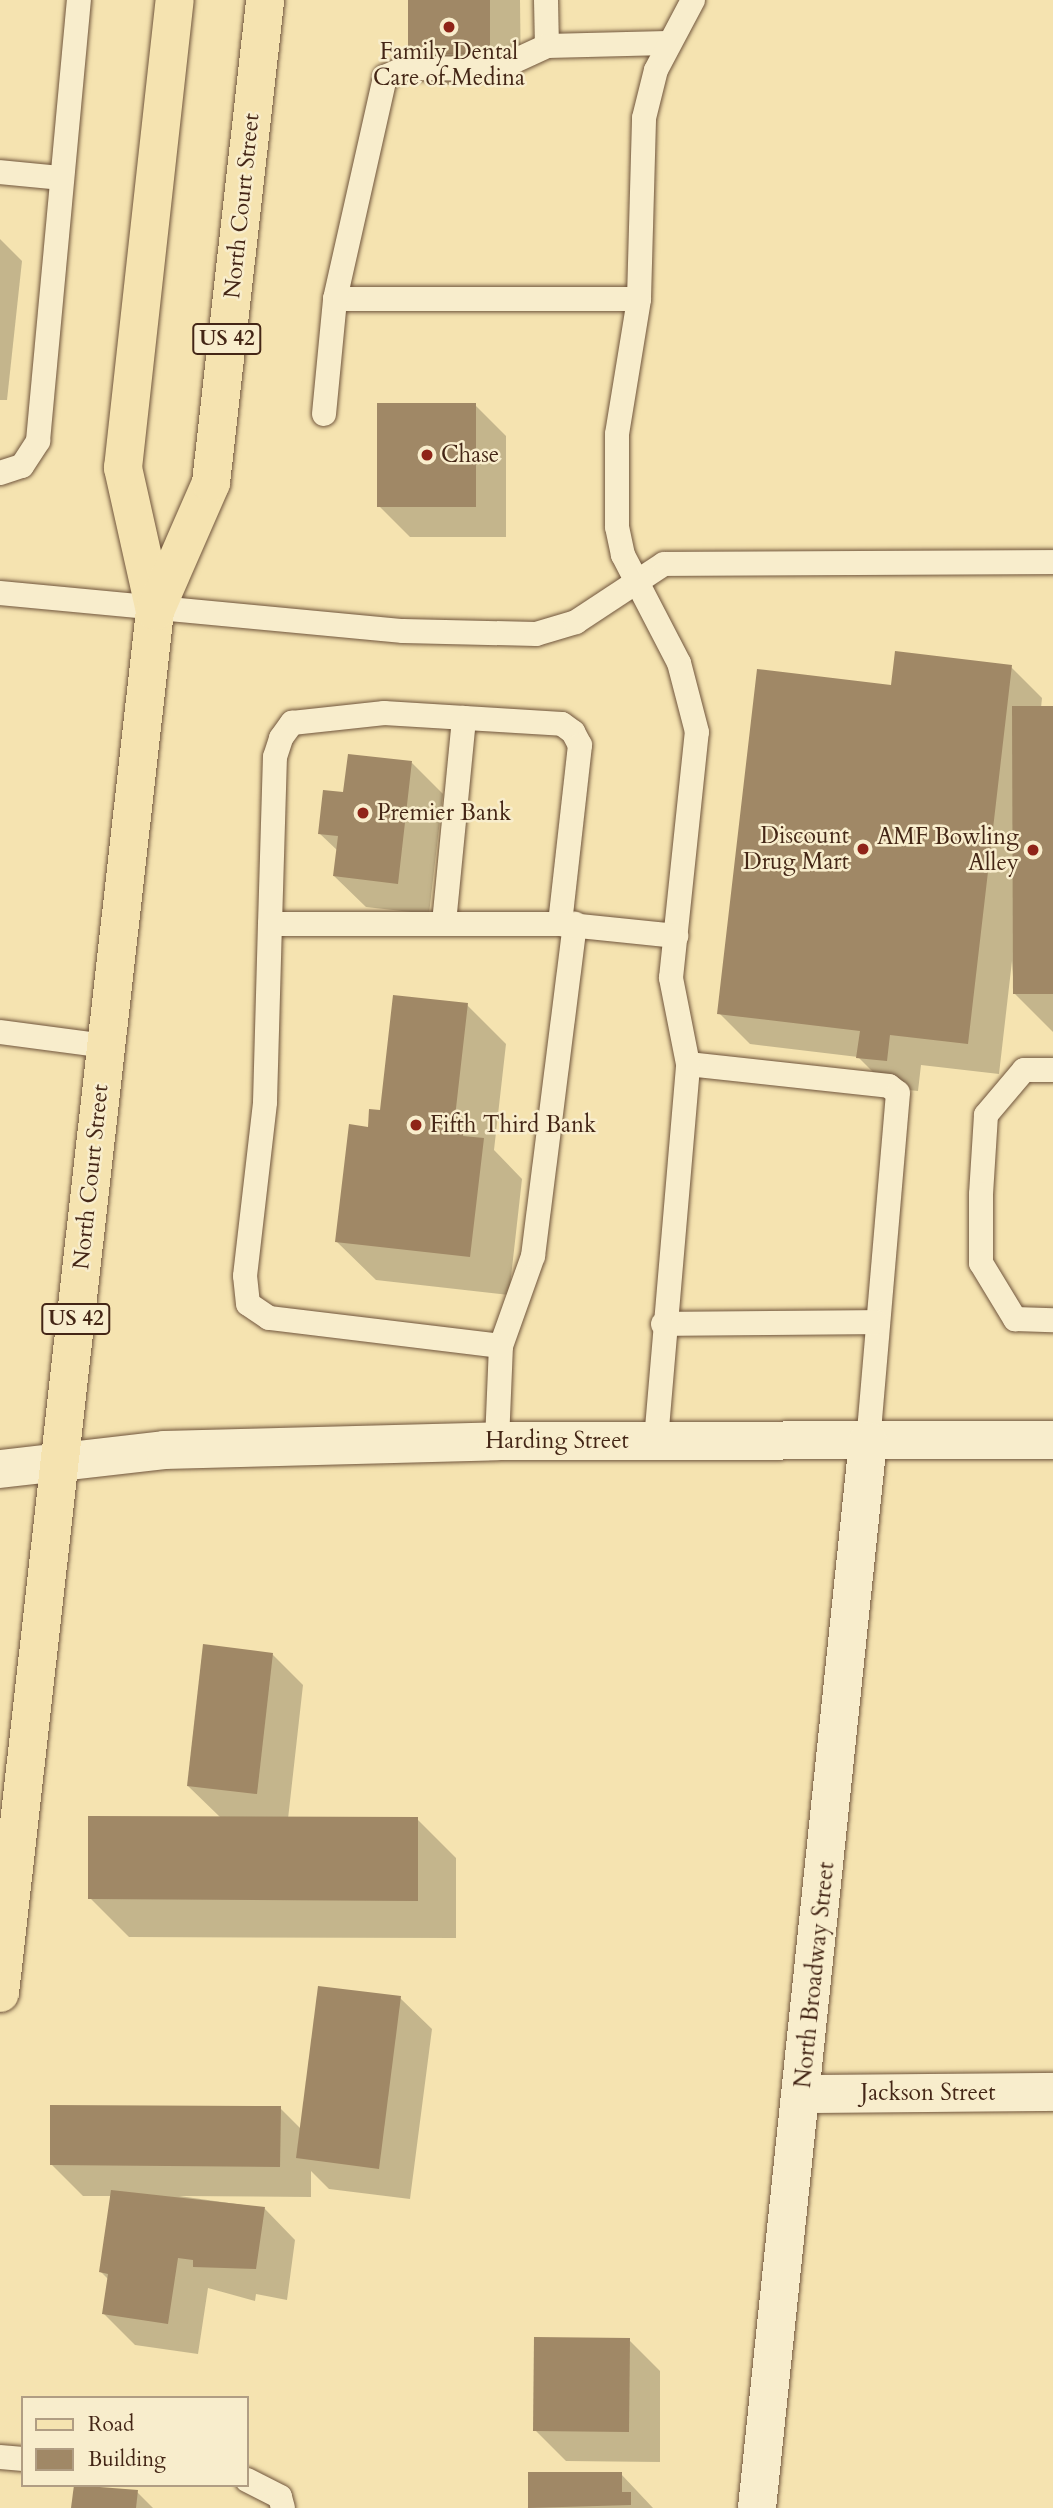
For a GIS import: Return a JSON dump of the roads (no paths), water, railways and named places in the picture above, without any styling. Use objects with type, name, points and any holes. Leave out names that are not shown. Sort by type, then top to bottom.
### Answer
[{"type":"main road","name":"North Court Street","points":[[155,611],[124,468],[175,0]]},
{"type":"main road","name":"North Court Street","points":[[0,1993],[10,1798],[61,1461],[155,611],[211,483],[265,0]]},
{"type":"street","name":"Harding Street","points":[[0,1469],[164,1450],[497,1441],[1053,1440]]},
{"type":"street","name":"North Broadway Street","points":[[757,2508],[803,2094],[867,1441]]},
{"type":"street","name":"Jackson Street","points":[[803,2094],[1053,2092]]},
{"type":"lane","points":[[0,473],[22,466],[38,441],[79,0]]},
{"type":"lane","points":[[546,0],[547,46]]},
{"type":"lane","points":[[656,1440],[663,1324],[688,1064],[671,978],[697,733],[679,663],[638,582],[617,527],[617,434],[639,299],[644,118],[667,43],[693,0]]},
{"type":"lane","points":[[324,414],[335,299],[385,76],[405,68],[497,69],[547,46],[667,43]]},
{"type":"lane","points":[[0,172],[61,178]]},
{"type":"lane","points":[[335,299],[639,299]]},
{"type":"lane","points":[[0,593],[155,611],[404,631],[536,634],[576,622],[664,564],[1053,562]]},
{"type":"lane","points":[[497,1441],[500,1346],[533,1256],[567,924],[580,745],[562,724],[384,713],[292,723],[275,757],[265,1102],[244,1276],[248,1304],[269,1318],[500,1346]]},
{"type":"lane","points":[[444,923],[464,719]]},
{"type":"lane","points":[[270,924],[567,924],[676,936]]},
{"type":"lane","points":[[0,1032],[106,1046]]},
{"type":"lane","points":[[688,1064],[889,1086],[898,1093],[867,1441]]},
{"type":"lane","points":[[1053,1070],[1024,1070],[986,1115],[981,1263],[1015,1319],[1053,1320]]},
{"type":"lane","points":[[663,1324],[876,1322]]},
{"type":"lane","points":[[0,2458],[21,2459]]},
{"type":"lane","points":[[248,2481],[280,2497],[283,2508]]},
{"type":"place","name":"Family Dental Care of Medina","points":[[449,27]]},
{"type":"place","name":"Chase","points":[[427,455]]},
{"type":"place","name":"Premier Bank","points":[[363,813]]},
{"type":"place","name":"Discount Drug Mart","points":[[863,849]]},
{"type":"place","name":"AMF Bowling Alley","points":[[1033,850]]},
{"type":"place","name":"Fifth Third Bank","points":[[416,1125]]}]
